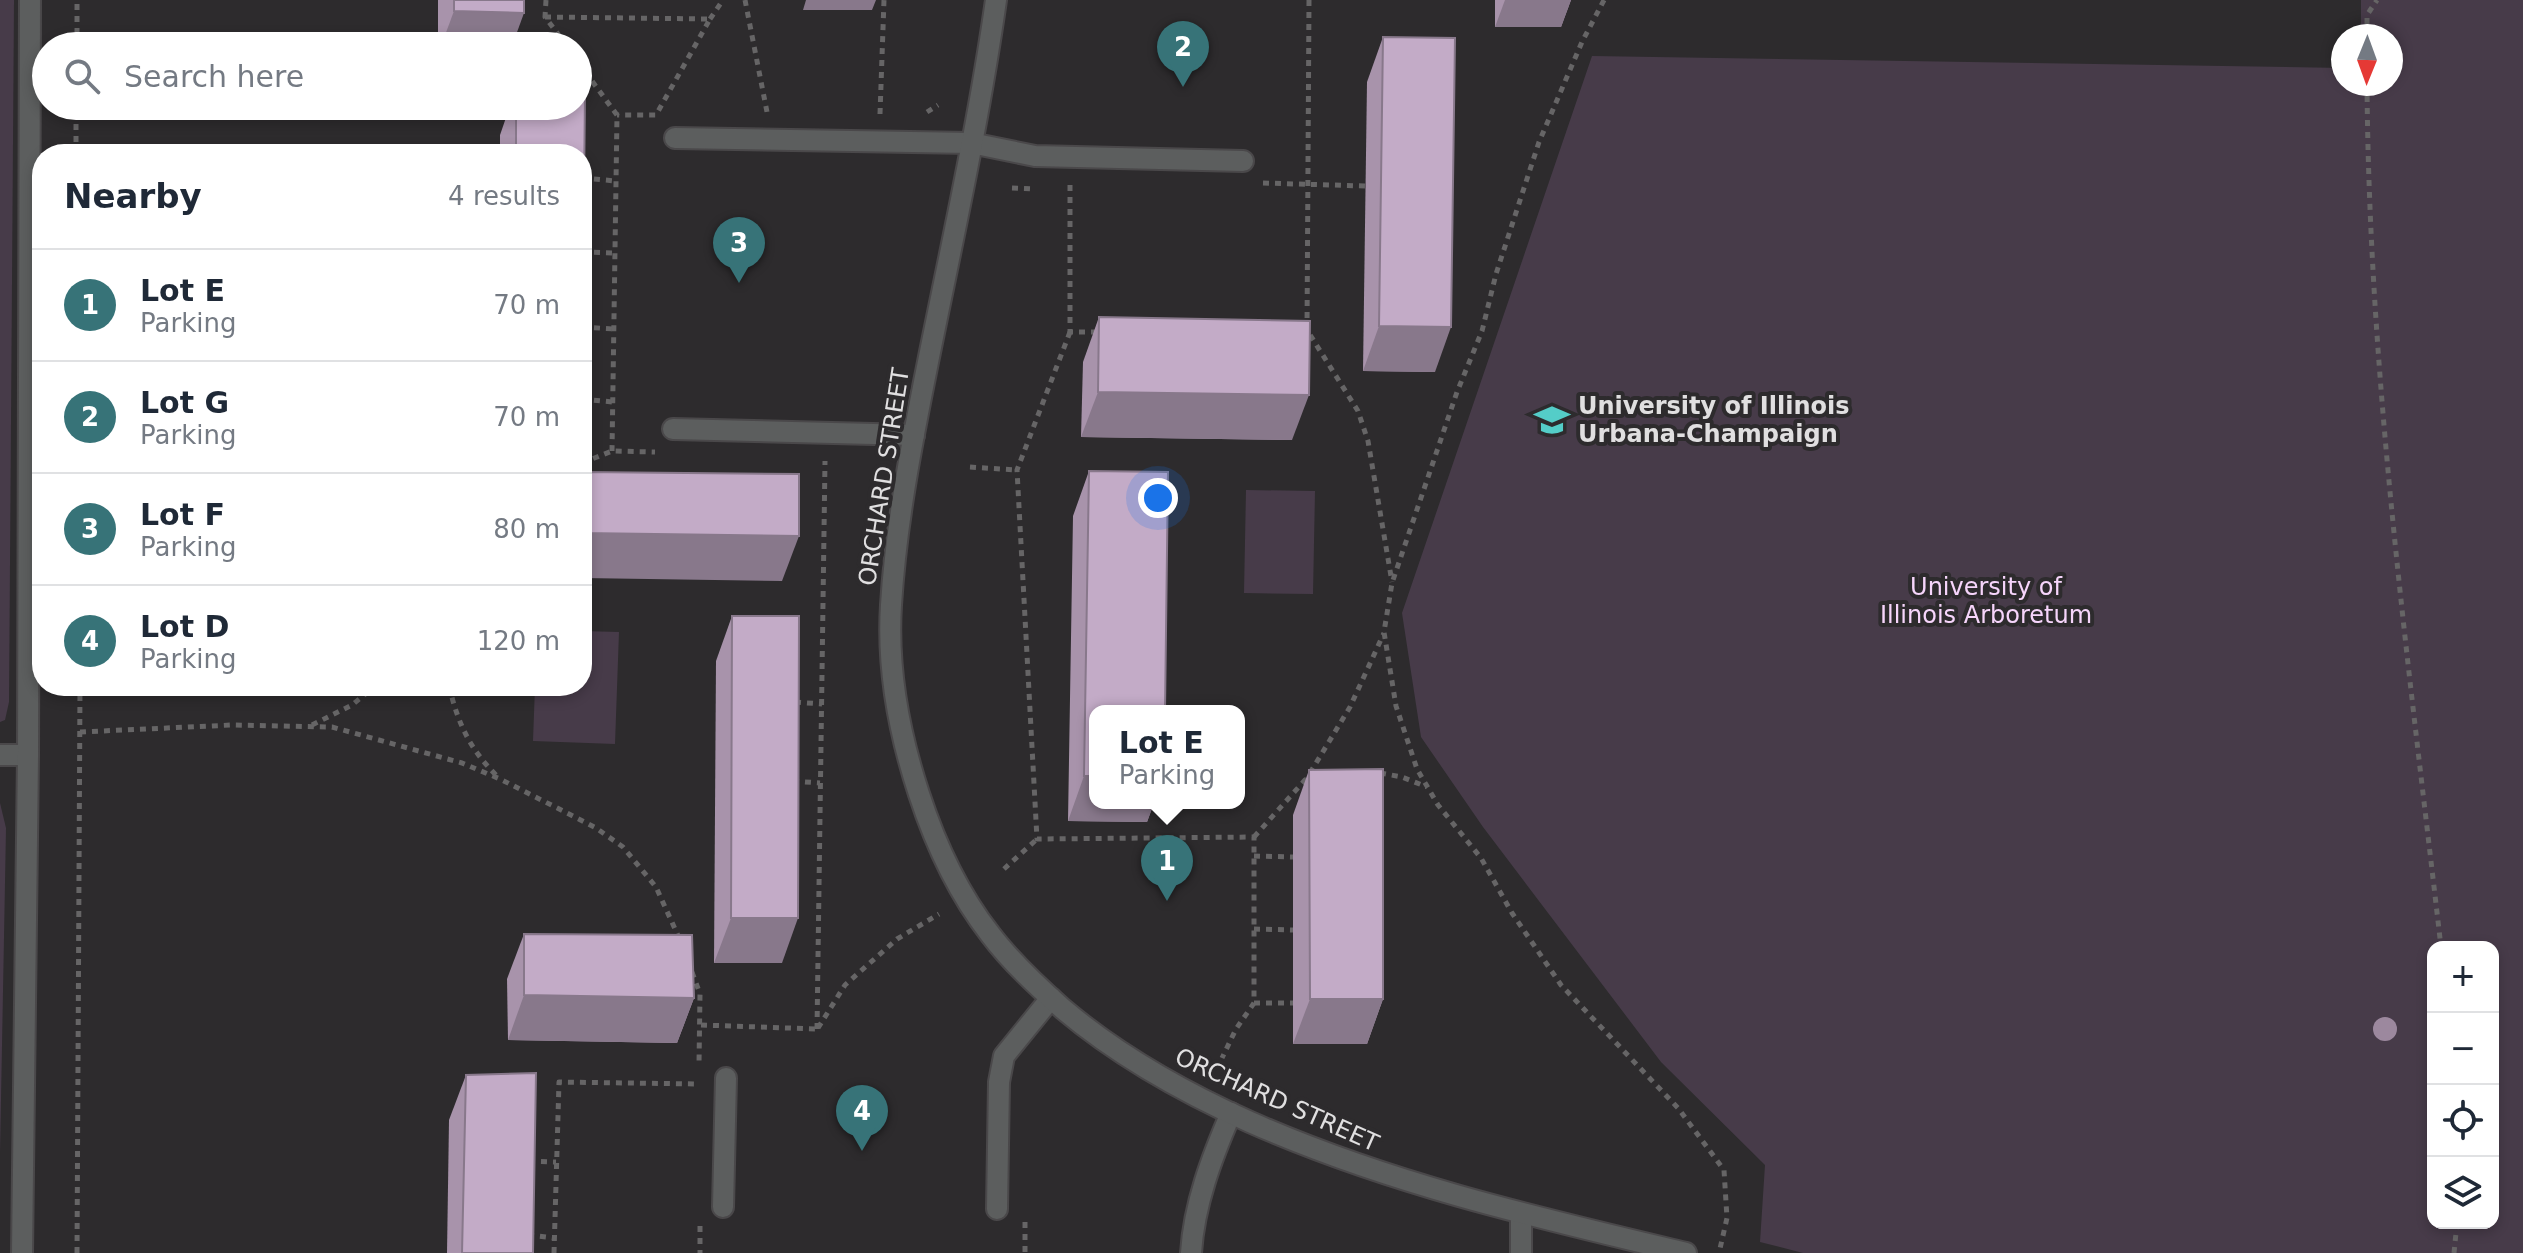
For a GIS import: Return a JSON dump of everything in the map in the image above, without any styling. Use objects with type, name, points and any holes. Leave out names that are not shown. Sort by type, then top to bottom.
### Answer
[{"type":"street","points":[[22,1253],[28,755],[30,0]]},
{"type":"street","name":"ORCHARD STREET","points":[[996,0],[914,435],[896,539],[890,609],[891,673],[905,751],[929,823],[957,885],[989,934],[1030,980],[1085,1027],[1149,1072],[1194,1097],[1295,1142],[1383,1174],[1521,1214],[1686,1253]]},
{"type":"street","points":[[675,138],[971,143],[1035,156],[1243,161]]},
{"type":"street","points":[[673,429],[914,435]]},
{"type":"street","points":[[0,755],[28,755]]},
{"type":"street","points":[[997,1209],[999,1082],[1004,1056],[1051,998]]},
{"type":"street","points":[[723,1207],[726,1078]]},
{"type":"street","points":[[1191,1253],[1201,1195],[1231,1113]]},
{"type":"street","points":[[1521,1214],[1521,1253]]},
{"type":"path","points":[[77,0],[77,32]]},
{"type":"path","points":[[546,0],[545,17],[556,32]]},
{"type":"path","points":[[617,115],[656,115],[723,0]]},
{"type":"path","points":[[745,0],[768,117]]},
{"type":"path","points":[[880,119],[884,0]]},
{"type":"path","points":[[1309,0],[1307,330],[1358,411],[1368,441],[1392,583]]},
{"type":"path","points":[[1222,1058],[1236,1029],[1254,1003],[1254,837],[1305,780],[1350,707],[1384,632],[1392,583],[1453,405],[1482,331],[1496,274],[1539,142],[1582,42],[1604,0]]},
{"type":"path","points":[[2367,24],[2367,15],[2377,0]]},
{"type":"path","points":[[545,17],[710,19]]},
{"type":"path","points":[[592,81],[617,115],[612,451],[592,459]]},
{"type":"path","points":[[2367,96],[2380,368],[2394,534],[2440,941]]},
{"type":"path","points":[[76,120],[76,144]]},
{"type":"path","points":[[592,179],[616,181]]},
{"type":"path","points":[[1037,839],[1017,470],[1070,332],[1070,180]]},
{"type":"path","points":[[592,252],[615,253]]},
{"type":"path","points":[[592,328],[614,329]]},
{"type":"path","points":[[1293,330],[1307,330]]},
{"type":"path","points":[[1070,332],[1115,331]]},
{"type":"path","points":[[592,400],[613,402]]},
{"type":"path","points":[[817,1029],[825,456]]},
{"type":"path","points":[[970,467],[1017,470]]},
{"type":"path","points":[[1384,632],[1396,706],[1417,769],[1438,805],[1481,858],[1512,913],[1561,985],[1678,1108],[1724,1170],[1727,1218],[1719,1253]]},
{"type":"path","points":[[77,1253],[80,696]]},
{"type":"path","points":[[307,727],[332,717],[361,696]]},
{"type":"path","points":[[452,696],[464,733],[479,757],[500,779]]},
{"type":"path","points":[[783,701],[822,704]]},
{"type":"path","points":[[80,732],[232,725],[332,727],[462,763],[596,828],[623,847],[656,887],[684,950]]},
{"type":"path","points":[[1379,773],[1402,777],[1427,787]]},
{"type":"path","points":[[1305,780],[1323,774]]},
{"type":"path","points":[[782,781],[820,783]]},
{"type":"path","points":[[1004,869],[1037,839],[1254,837]]},
{"type":"path","points":[[1254,856],[1293,857]]},
{"type":"path","points":[[817,1029],[845,985],[897,939],[939,914]]},
{"type":"path","points":[[1254,929],[1293,930]]},
{"type":"path","points":[[554,1253],[559,1082],[698,1084],[700,994],[689,965]]},
{"type":"path","points":[[1254,1003],[1293,1003]]},
{"type":"path","points":[[701,1025],[817,1029]]},
{"type":"path","points":[[519,1161],[556,1162]]},
{"type":"path","points":[[700,1222],[700,1253]]},
{"type":"path","points":[[2454,1253],[2456,1229]]},
{"type":"path","points":[[518,1234],[555,1238]]},
{"type":"green space","points":[[0,0],[14,0],[9,702],[5,720],[0,722]]},
{"type":"green space","name":"University of Illinois Arboretum","points":[[2361,0],[2523,0],[2523,1253],[1803,1253],[1760,1242],[1765,1165],[1661,1062],[1483,827],[1421,737],[1402,613],[1592,56],[2331,68],[2331,96],[2403,96],[2403,24],[2361,24]]},
{"type":"green space","points":[[1246,490],[1315,491],[1313,594],[1244,593]]},
{"type":"green space","points":[[592,631],[619,632],[615,744],[533,741],[535,696],[592,696]]},
{"type":"green space","points":[[0,803],[6,828],[0,1154]]},
{"type":"building","points":[[454,0],[524,0],[524,13],[454,11]]},
{"type":"building","points":[[1383,37],[1455,38],[1451,327],[1379,326]]},
{"type":"building","points":[[516,120],[585,120],[584,144],[516,144]]},
{"type":"building","points":[[1099,317],[1310,321],[1309,395],[1098,392]]},
{"type":"building","points":[[1089,471],[1168,472],[1165,705],[1089,705],[1089,776],[1084,776]]},
{"type":"building","points":[[592,472],[799,474],[799,536],[592,533]]},
{"type":"building","points":[[732,616],[799,616],[798,918],[731,918]]},
{"type":"building","points":[[1383,769],[1383,999],[1310,999],[1309,770]]},
{"type":"building","points":[[524,934],[692,935],[694,998],[524,995]]},
{"type":"building","points":[[536,1073],[533,1253],[462,1253],[466,1075]]},
{"type":"place","name":"Lot G","points":[[1183,87]]},
{"type":"place","name":"Lot F","points":[[739,283]]},
{"type":"place","name":"University of Illinois Urbana-Champaign","points":[[1552,420]]},
{"type":"place","name":"Lot E","points":[[1167,901]]},
{"type":"place","name":"Lot D","points":[[862,1151]]}]
